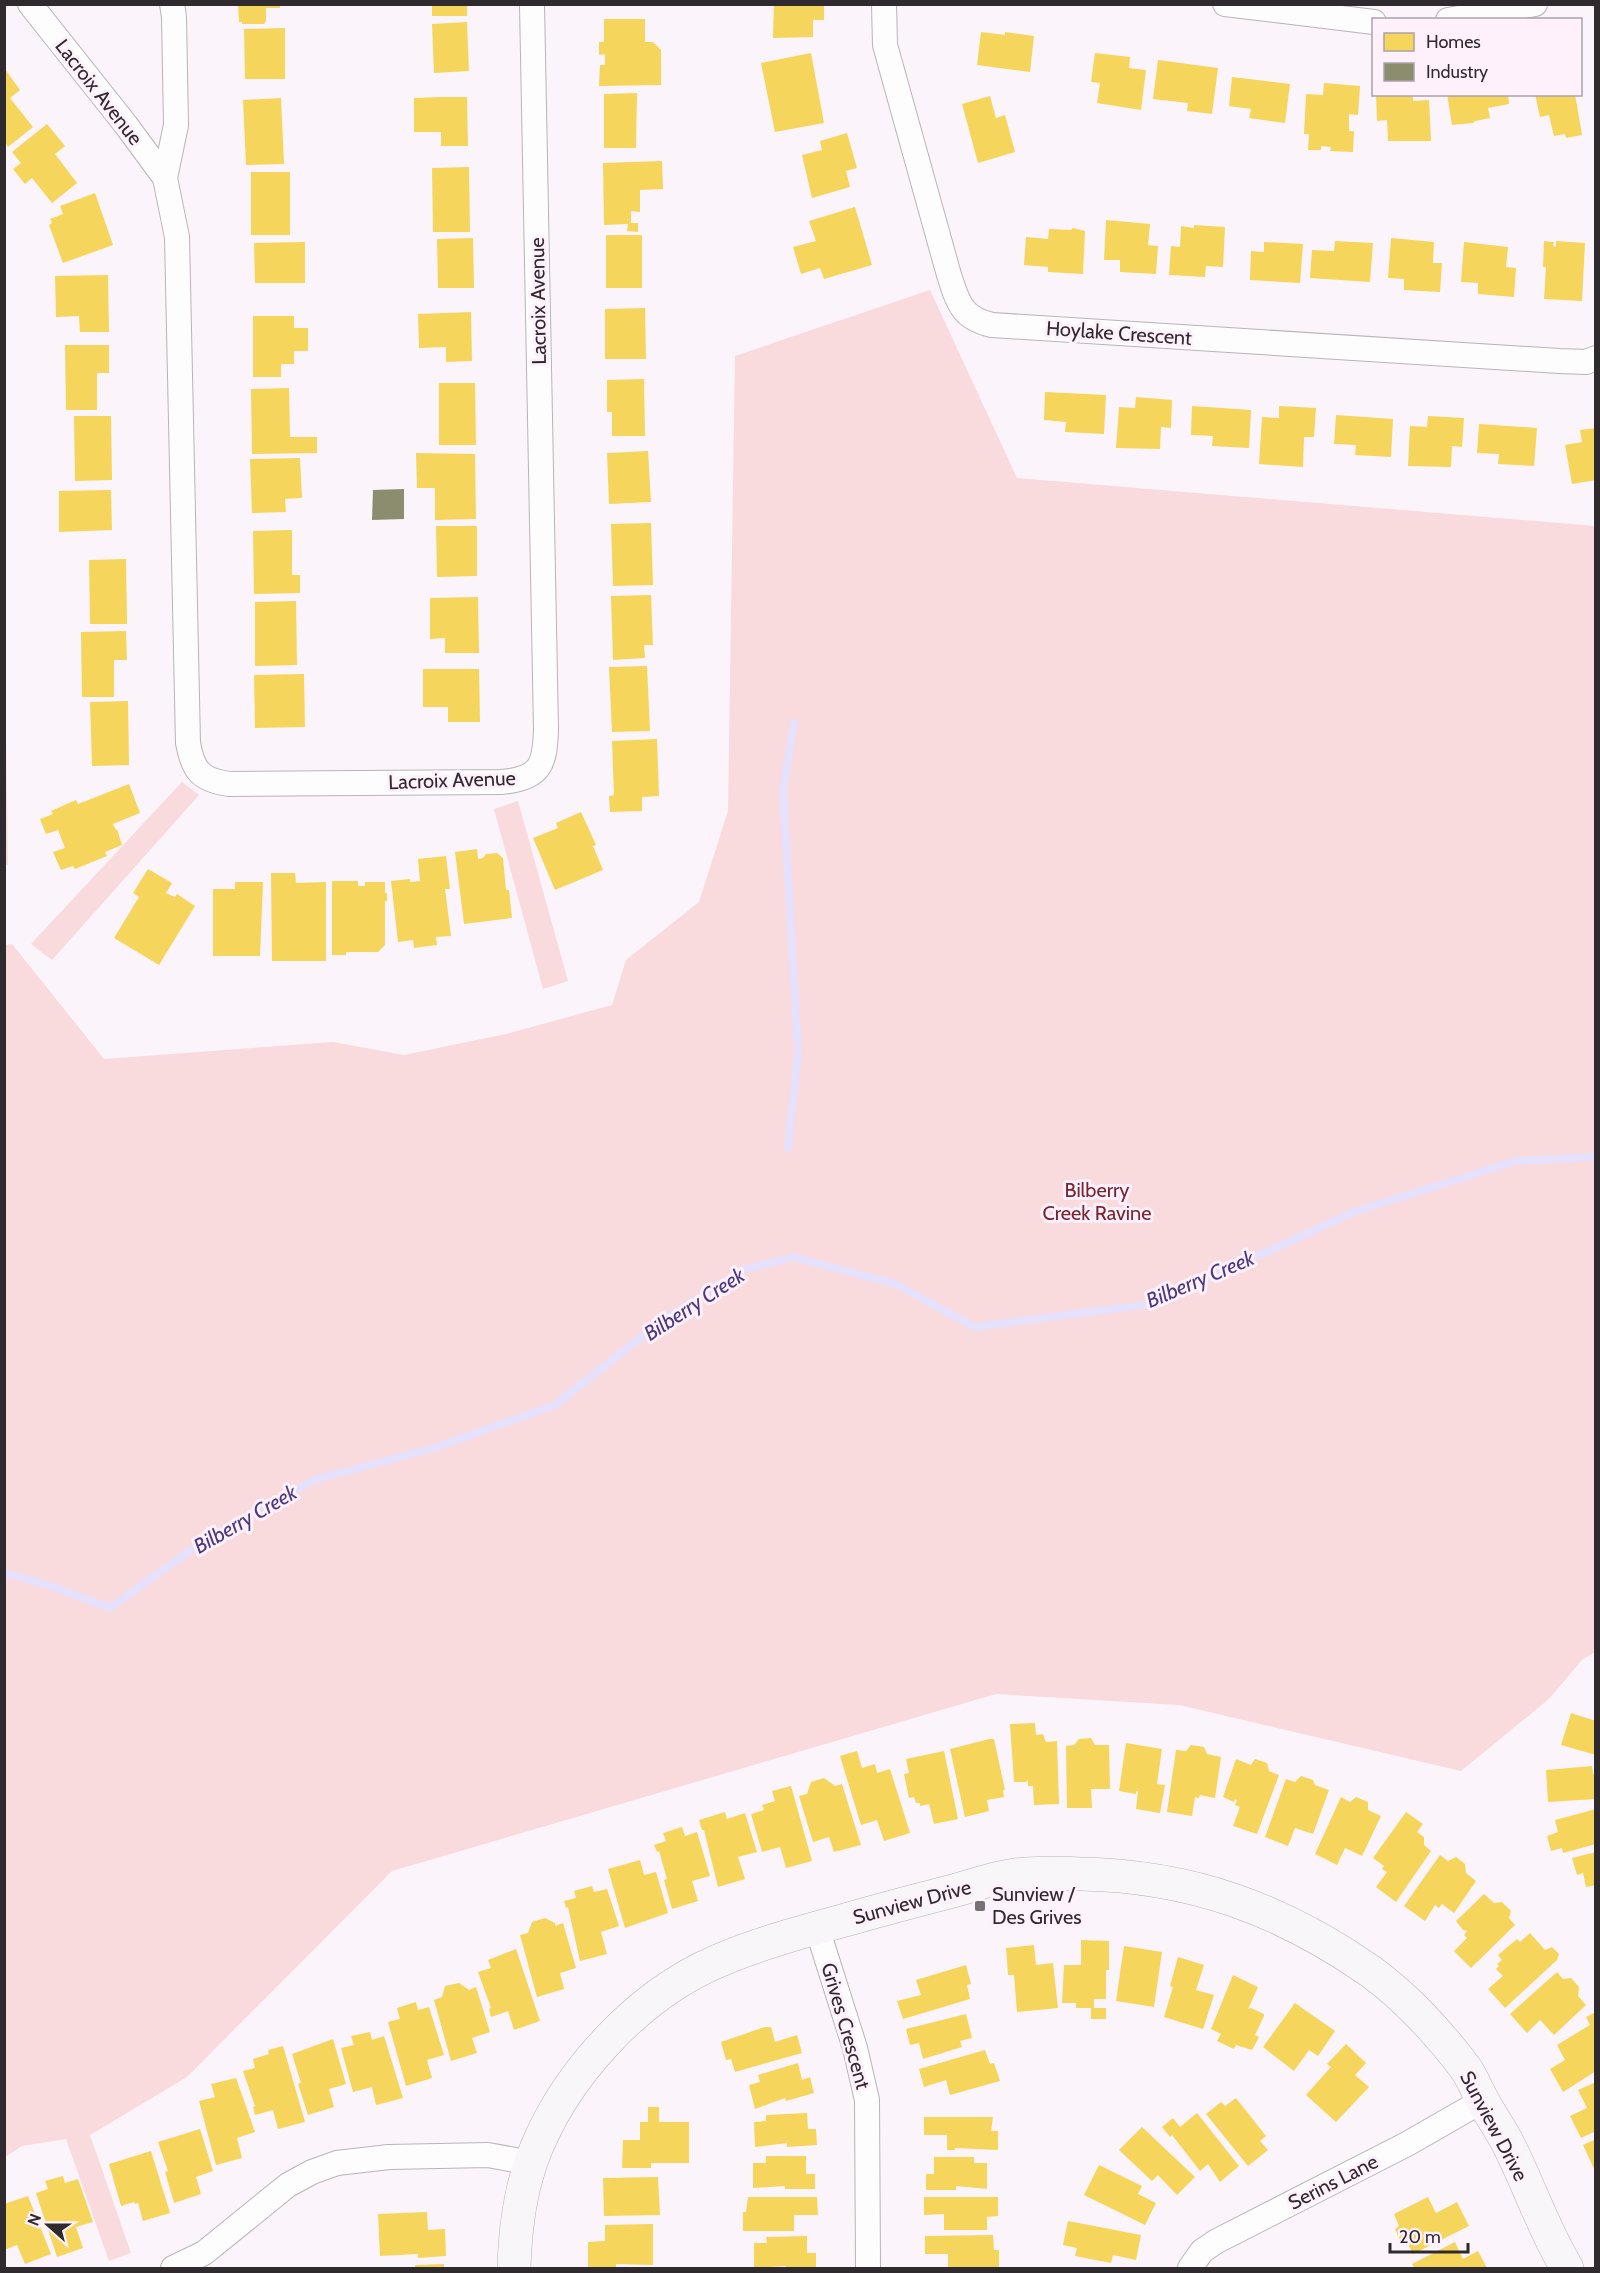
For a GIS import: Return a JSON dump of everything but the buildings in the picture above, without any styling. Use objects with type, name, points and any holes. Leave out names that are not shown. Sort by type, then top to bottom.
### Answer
[{"type":"street","name":"Lacroix Avenue","points":[[172,4],[176,125],[165,178],[177,237],[183,427],[188,743],[192,762],[203,776],[215,782],[230,784],[501,782],[516,781],[532,774],[541,765],[545,753],[546,729],[532,4]]},
{"type":"street","name":"Hoylake Crescent","points":[[884,4],[885,45],[949,274],[958,301],[966,314],[978,322],[992,325],[1559,361],[1586,362],[1596,358]]},
{"type":"street","points":[[1225,4],[1372,22]]},
{"type":"street","points":[[1459,18],[1535,4]]},
{"type":"street","name":"Lacroix Avenue","points":[[33,5],[165,178]]},
{"type":"street","name":"Sunview Drive","points":[[514,2268],[519,2207],[531,2163],[542,2136],[574,2083],[606,2043],[635,2013],[683,1978],[716,1961],[750,1948],[817,1928],[1010,1876],[1061,1873],[1118,1874],[1176,1883],[1264,1910],[1292,1923],[1372,1973],[1396,1992],[1434,2031],[1467,2071],[1506,2140],[1536,2209],[1567,2268]]},
{"type":"street","name":"Grives Crescent","points":[[817,1928],[855,2048],[867,2100],[868,2268]]},
{"type":"street","name":"Serins Lane","points":[[1190,2268],[1202,2251],[1217,2241],[1407,2144],[1482,2101]]},
{"type":"street","points":[[173,2268],[204,2253],[288,2185],[312,2172],[337,2163],[389,2157],[488,2155],[531,2163]]},
{"type":"green space","name":"Bilberry Creek Ravine","points":[[930,290],[1017,478],[1595,526],[1595,1652],[1582,1660],[1549,1699],[1461,1771],[1179,1705],[996,1694],[392,1871],[187,2077],[90,2135],[131,2253],[109,2261],[66,2139],[22,2146],[5,2157],[5,945],[12,944],[104,1059],[333,1042],[404,1055],[506,1034],[612,1005],[626,960],[699,902],[728,811],[735,356]]},
{"type":"green space","points":[[4,609],[8,865],[4,865]]},
{"type":"green space","points":[[182,782],[199,795],[52,960],[31,944]]},
{"type":"green space","points":[[518,801],[568,981],[543,989],[494,809]]},
{"type":"waterway","points":[[788,1148],[798,1052],[783,790],[794,723]]},
{"type":"waterway","name":"Bilberry Creek","points":[[4,1576],[9,1574],[54,1587],[110,1608],[206,1539],[314,1480],[434,1448],[555,1405],[663,1320],[743,1270],[793,1257],[896,1284],[974,1327],[1152,1304],[1354,1212],[1515,1161],[1596,1157]]},
{"type":"place","name":"Sunview / Des Grives","points":[[980,1906]]}]
